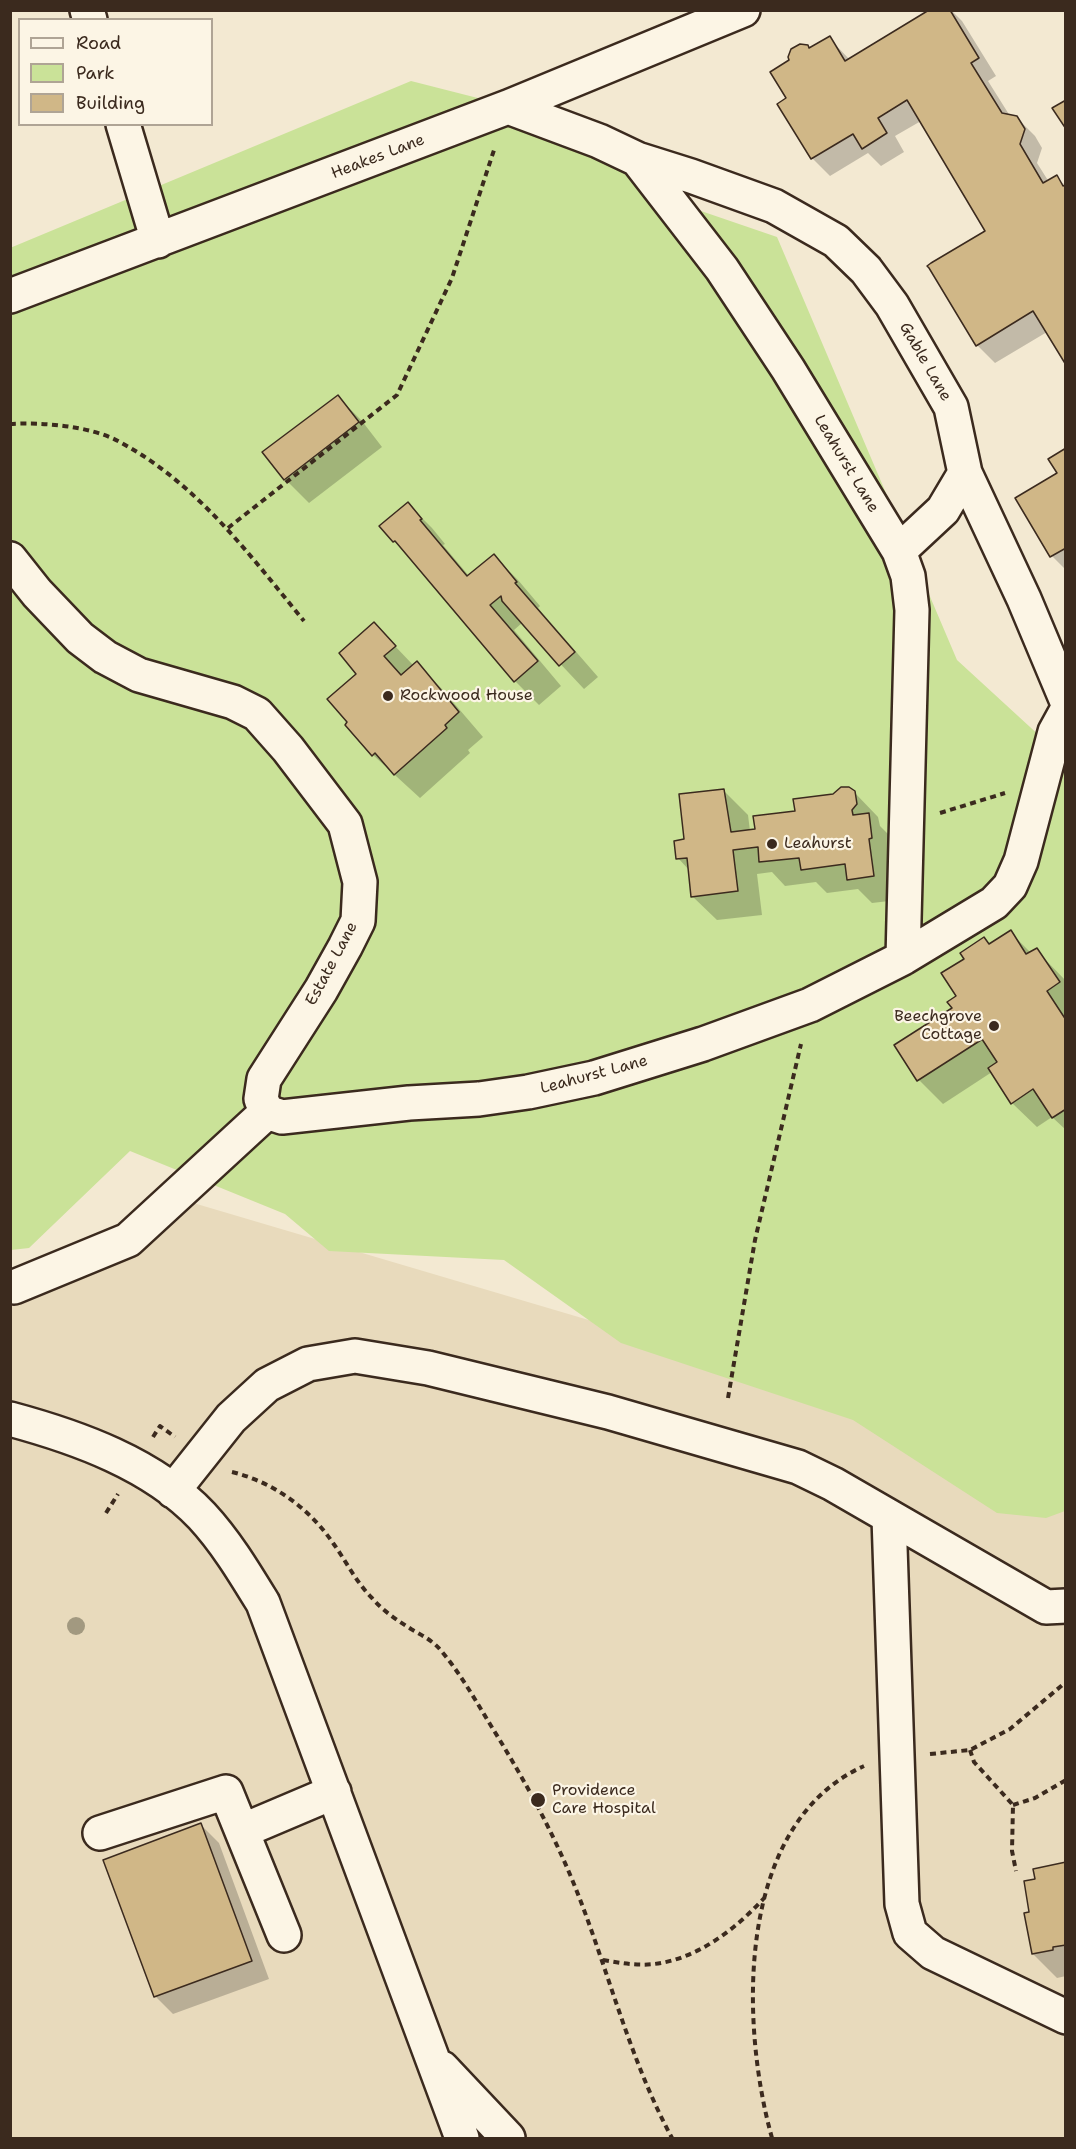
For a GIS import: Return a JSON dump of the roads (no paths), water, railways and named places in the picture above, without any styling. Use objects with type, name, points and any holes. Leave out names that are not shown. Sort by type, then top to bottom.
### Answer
[{"type":"lane","name":"Heakes Lane","points":[[10,296],[508,107],[743,10]]},
{"type":"lane","name":"Leahurst Lane","points":[[508,107],[599,141],[637,159],[722,269],[788,369],[899,551],[908,576],[912,610],[903,958]]},
{"type":"lane","points":[[124,126],[159,241]]},
{"type":"lane","name":"Gable Lane","points":[[637,159],[774,206],[836,241],[866,270],[892,304],[951,407],[965,473],[1024,599],[1065,699]]},
{"type":"lane","points":[[899,551],[943,510],[965,473]]},
{"type":"lane","name":"Estate Lane","points":[[10,559],[37,593],[80,638],[105,657],[139,675],[233,702],[257,714],[288,749],[345,824],[360,882],[358,921],[321,990],[264,1079],[261,1099],[267,1112]]},
{"type":"lane","name":"Leahurst Lane","points":[[267,1112],[282,1117],[409,1102],[479,1099],[528,1092],[594,1078],[681,1051],[810,1005],[903,958],[994,903],[1010,886],[1021,861],[1055,732],[1065,712]]},
{"type":"lane","points":[[14,1287],[128,1240],[267,1112]]},
{"type":"lane","points":[[173,1491],[231,1418],[267,1385],[308,1364],[355,1356],[428,1368],[608,1412],[798,1467],[833,1484],[1046,1607],[1065,1606]]},
{"type":"lane","points":[[10,1419],[59,1432],[120,1458],[135,1467],[173,1491],[201,1515],[231,1552],[263,1603],[462,2139]]},
{"type":"lane","points":[[889,1517],[902,1904],[910,1934],[933,1953],[1065,2017]]},
{"type":"lane","points":[[100,1833],[226,1792],[284,1935]]},
{"type":"lane","points":[[242,1831],[334,1792]]},
{"type":"lane","points":[[433,2058],[508,2139]]},
{"type":"place","name":"Rockwood House","points":[[388,696]]},
{"type":"place","name":"Leahurst","points":[[772,844]]},
{"type":"place","name":"Beechgrove Cottage","points":[[994,1026]]},
{"type":"place","name":"Providence Care Hospital","points":[[538,1800]]}]
